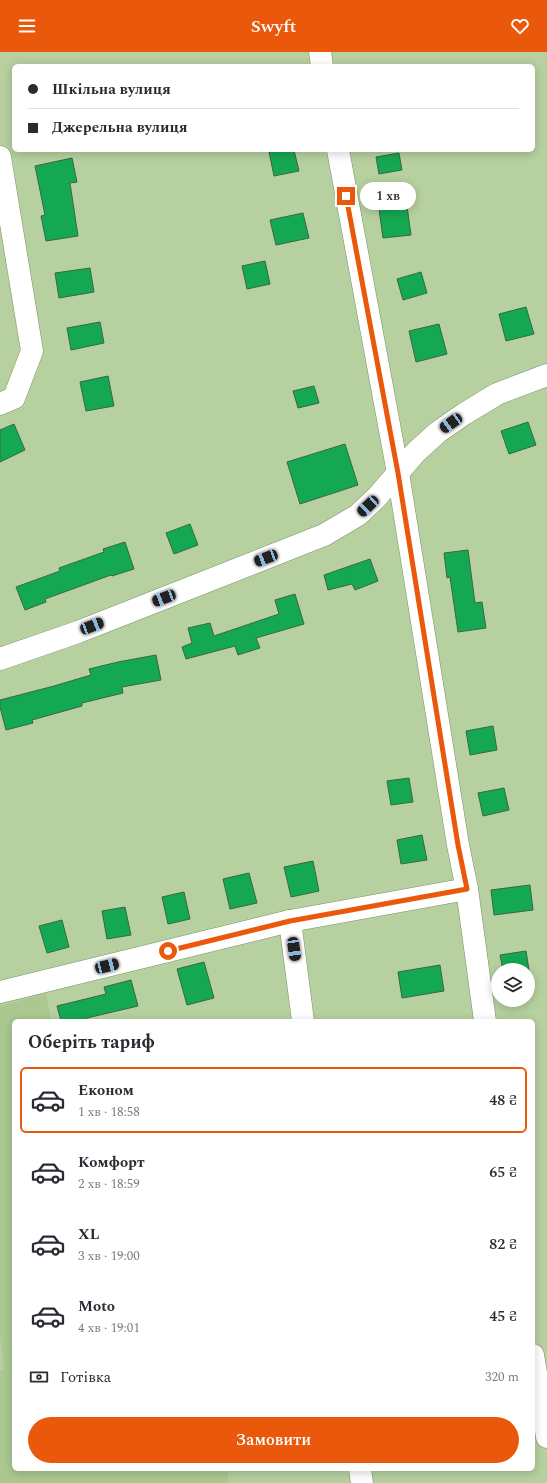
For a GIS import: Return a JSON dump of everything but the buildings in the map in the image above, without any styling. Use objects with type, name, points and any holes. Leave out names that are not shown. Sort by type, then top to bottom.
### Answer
[{"type":"street","points":[[320,52],[322,64]]},
{"type":"street","points":[[338,152],[398,473],[458,845],[467,889],[485,1019]]},
{"type":"street","points":[[0,157],[32,351],[14,398],[0,404]]},
{"type":"street","points":[[0,659],[78,632],[324,535],[358,515],[377,497],[416,452],[438,432],[497,394],[547,375]]},
{"type":"street","points":[[0,992],[290,921],[467,889]]},
{"type":"street","points":[[290,921],[303,1019]]},
{"type":"street","points":[[535,1367],[547,1437]]},
{"type":"street","points":[[360,1471],[362,1483]]},
{"type":"shaded area","points":[[46,993],[51,1019],[12,1019],[12,1471],[227,1471],[229,1483],[0,1483],[0,1370],[4,1369],[0,1335],[0,1006]]},
{"type":"route","points":[[168,951],[290,921],[467,889],[458,845],[398,473],[346,196]]}]
